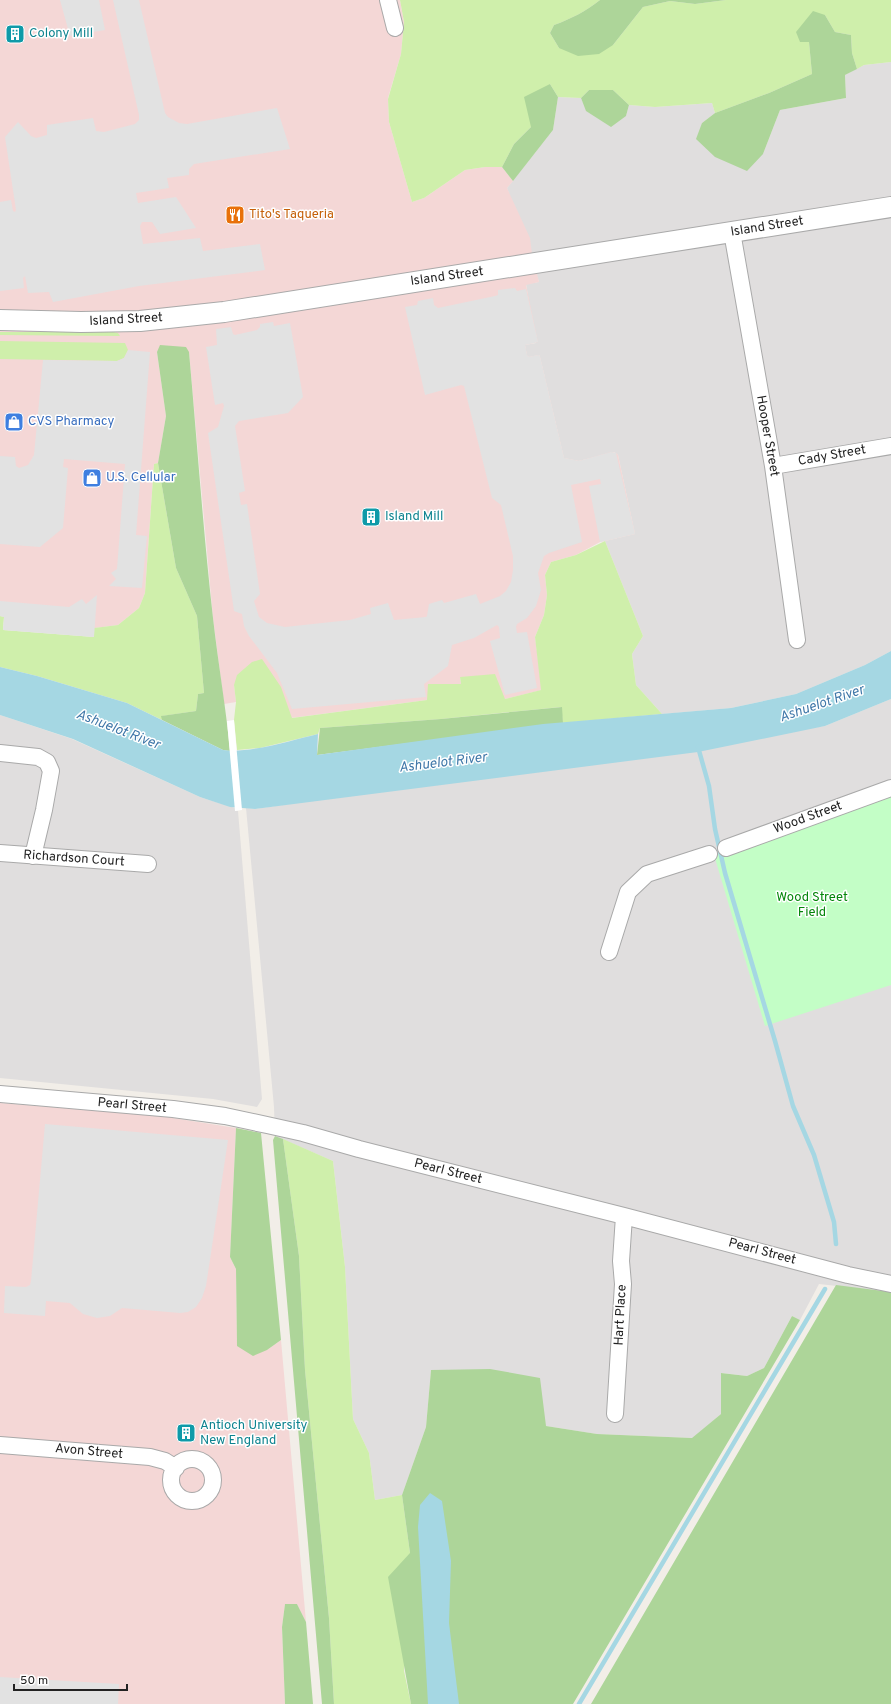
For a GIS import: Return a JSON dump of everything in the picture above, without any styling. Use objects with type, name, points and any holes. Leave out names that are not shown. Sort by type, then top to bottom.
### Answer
[{"type":"street","points":[[388,0],[395,28]]},
{"type":"street","name":"Island Street","points":[[0,320],[81,322],[140,321],[220,312],[891,207]]},
{"type":"street","name":"Hooper Street","points":[[732,232],[773,466],[797,640]]},
{"type":"street","name":"Cady Street","points":[[773,466],[891,446]]},
{"type":"street","points":[[0,753],[38,757],[47,762],[51,771],[44,810],[33,856]]},
{"type":"street","name":"Wood Street","points":[[726,848],[891,788]]},
{"type":"street","name":"Richardson Court","points":[[0,853],[148,864]]},
{"type":"street","points":[[609,952],[628,892],[647,874],[709,854]]},
{"type":"street","name":"Pearl Street","points":[[0,1094],[173,1109],[225,1116],[303,1133],[359,1150],[624,1216],[848,1275],[891,1284]]},
{"type":"street","name":"Hart Place","points":[[616,1414],[623,1284],[621,1261],[624,1216]]},
{"type":"street","name":"Avon Street","points":[[0,1445],[150,1457],[165,1461],[176,1468]]},
{"type":"shaded area","points":[[0,0],[400,0],[404,22],[401,54],[388,98],[389,122],[412,202],[424,198],[465,170],[485,167],[502,167],[513,181],[507,188],[530,238],[532,254],[539,282],[526,285],[538,342],[525,345],[527,355],[529,357],[539,355],[540,357],[564,458],[579,461],[611,452],[618,455],[635,534],[600,542],[576,555],[551,562],[545,575],[547,595],[544,615],[535,637],[542,690],[505,699],[460,677],[461,684],[427,700],[291,718],[290,713],[234,685],[236,702],[224,704],[213,618],[189,352],[157,352],[166,416],[158,463],[154,464],[145,593],[139,608],[118,625],[95,628],[94,637],[0,616]]},
{"type":"shaded area","points":[[60,0],[99,0],[105,30],[70,36]]},
{"type":"shaded area","points":[[113,0],[139,0],[165,113],[168,117],[179,123],[187,124],[277,108],[290,149],[194,164],[189,169],[189,175],[167,178],[169,188],[136,193],[138,203],[176,197],[196,228],[160,234],[152,222],[142,222],[140,226],[143,244],[200,238],[203,251],[260,244],[265,270],[139,286],[53,302],[49,292],[28,293],[25,276],[23,278],[24,288],[0,291],[0,202],[11,200],[13,211],[15,212],[16,210],[5,137],[18,122],[31,136],[36,138],[47,135],[47,125],[93,118],[96,131],[104,132],[135,124],[139,120]]},
{"type":"shaded area","points":[[891,62],[891,651],[865,665],[796,694],[731,708],[662,714],[636,685],[632,654],[643,636],[605,541],[635,534],[618,455],[614,452],[579,461],[564,458],[540,357],[539,355],[527,356],[525,345],[536,343],[526,284],[539,282],[507,188],[553,130],[558,97],[581,98],[587,111],[626,116],[629,105],[655,107],[712,103],[715,113],[702,123],[763,154],[780,110],[846,98],[845,75],[864,65]]},
{"type":"shaded area","points":[[515,288],[517,291],[526,289],[538,342],[525,345],[527,355],[529,357],[539,355],[540,357],[564,458],[579,461],[611,452],[616,453],[635,534],[600,542],[589,486],[601,484],[600,479],[571,485],[582,542],[544,556],[538,573],[541,590],[536,606],[527,618],[517,624],[516,627],[517,633],[527,632],[537,688],[505,695],[490,641],[500,638],[499,627],[497,625],[474,638],[452,645],[448,666],[424,684],[426,697],[292,709],[277,673],[249,636],[244,626],[242,614],[234,611],[208,433],[218,427],[224,406],[223,403],[215,405],[206,347],[217,345],[216,329],[231,327],[233,334],[235,335],[257,330],[260,327],[260,324],[273,322],[274,326],[290,323],[303,397],[288,413],[239,421],[235,426],[245,491],[239,493],[241,505],[247,504],[260,594],[254,601],[259,617],[267,623],[285,627],[350,620],[371,614],[370,608],[388,603],[394,620],[426,617],[429,604],[442,600],[444,603],[476,594],[480,604],[500,596],[506,591],[511,582],[513,556],[501,505],[492,498],[464,386],[461,385],[425,395],[405,307],[417,305],[418,301],[433,298],[434,305],[438,308],[495,296],[498,295],[498,290]]},
{"type":"shaded area","points":[[128,350],[150,352],[136,535],[147,536],[142,588],[109,586],[116,579],[111,573],[117,569],[125,464],[64,459],[63,467],[68,468],[63,528],[40,547],[0,544],[0,456],[15,457],[16,466],[19,468],[28,465],[34,455],[43,360],[117,361],[124,358]]},
{"type":"shaded area","points":[[97,595],[94,637],[3,630],[4,617],[0,616],[0,601],[69,607],[82,599],[86,604]]},
{"type":"shaded area","points":[[891,699],[891,1292],[819,1284],[800,1320],[792,1316],[764,1368],[747,1376],[722,1373],[721,1414],[693,1438],[597,1434],[546,1426],[431,1370],[426,1427],[402,1495],[375,1500],[369,1453],[353,1419],[345,1267],[333,1161],[275,1136],[274,1107],[246,808],[255,809],[825,726]]},
{"type":"shaded area","points":[[0,715],[72,739],[200,797],[235,808],[235,811],[238,811],[262,1099],[257,1107],[213,1099],[0,1078]]},
{"type":"shaded area","points":[[0,1103],[154,1115],[236,1128],[230,1257],[236,1269],[237,1346],[267,1350],[281,1340],[306,1622],[297,1604],[285,1604],[282,1627],[285,1704],[0,1704]]},
{"type":"shaded area","points":[[45,1124],[228,1140],[206,1286],[202,1298],[196,1307],[188,1312],[180,1313],[122,1308],[110,1316],[97,1318],[83,1314],[70,1303],[46,1301],[45,1316],[4,1313],[5,1286],[26,1287],[30,1285],[31,1281]]},
{"type":"shaded area","points":[[0,1677],[119,1684],[118,1704],[0,1704]]},
{"type":"green space","points":[[400,0],[600,0],[578,14],[554,25],[550,33],[559,48],[613,45],[643,7],[670,1],[695,4],[726,0],[891,0],[891,62],[864,65],[857,69],[852,53],[851,35],[835,32],[825,15],[809,42],[812,74],[769,93],[715,113],[712,103],[655,107],[629,105],[613,90],[589,90],[581,98],[558,97],[550,84],[531,127],[514,144],[502,167],[485,167],[465,170],[424,198],[412,202],[389,122],[388,99],[401,54],[404,22]]},
{"type":"green space","points":[[600,0],[726,0],[695,4],[670,1],[643,7],[613,45],[599,54],[578,56],[559,48],[550,33],[554,25],[578,14]]},
{"type":"green space","points":[[813,11],[825,15],[835,32],[851,35],[852,53],[857,69],[845,75],[846,98],[780,110],[763,154],[747,171],[715,157],[696,139],[702,123],[715,113],[769,93],[812,74],[809,42],[800,42],[796,32]]},
{"type":"green space","points":[[550,84],[558,97],[553,130],[513,181],[502,167],[514,144],[531,127],[524,97]]},
{"type":"green space","points":[[589,90],[613,90],[629,105],[626,116],[611,127],[586,111],[581,98]]},
{"type":"green space","points":[[0,332],[113,332],[118,333],[120,336],[0,335]]},
{"type":"green space","points":[[0,341],[125,343],[128,350],[124,358],[117,361],[0,359]]},
{"type":"green space","points":[[160,345],[186,347],[189,352],[209,585],[230,751],[223,750],[162,720],[161,716],[196,711],[198,694],[204,693],[197,616],[176,568],[158,463],[166,416],[157,352]]},
{"type":"green space","points":[[158,463],[176,568],[197,616],[204,693],[198,694],[196,711],[162,716],[162,720],[127,703],[37,676],[0,667],[0,616],[4,617],[3,630],[94,637],[94,628],[118,625],[139,608],[145,593],[154,464]]},
{"type":"green space","points":[[605,541],[643,636],[632,654],[636,685],[662,714],[563,723],[561,707],[441,719],[320,728],[318,734],[260,748],[237,750],[234,720],[236,702],[234,685],[237,675],[252,662],[262,659],[281,687],[292,718],[427,700],[428,684],[461,684],[460,677],[495,674],[505,699],[541,690],[535,637],[544,615],[547,595],[545,575],[551,562],[576,555]]},
{"type":"green space","points":[[562,707],[563,723],[317,755],[320,728],[441,719]]},
{"type":"green space","name":"Wood Street Field","points":[[891,796],[891,985],[765,1026],[714,855]]},
{"type":"green space","points":[[236,1128],[261,1133],[281,1340],[267,1350],[253,1356],[237,1346],[236,1269],[230,1257]]},
{"type":"green space","points":[[275,1136],[283,1139],[299,1256],[305,1370],[329,1618],[334,1704],[322,1704],[273,1140]]},
{"type":"green space","points":[[283,1139],[333,1161],[345,1267],[353,1419],[369,1453],[375,1500],[402,1495],[410,1553],[404,1671],[411,1704],[334,1704],[329,1618],[305,1370],[299,1256]]},
{"type":"green space","points":[[836,1285],[891,1292],[891,1704],[591,1704]]},
{"type":"green space","points":[[792,1316],[800,1320],[573,1704],[411,1704],[388,1577],[410,1553],[402,1495],[426,1427],[431,1370],[490,1369],[540,1378],[546,1426],[597,1434],[692,1438],[721,1414],[721,1373],[747,1376],[764,1368]]},
{"type":"green space","points":[[285,1604],[297,1604],[306,1622],[313,1704],[285,1704],[282,1627]]},
{"type":"water","name":"Ashuelot River","points":[[891,651],[891,699],[825,726],[698,752],[255,809],[230,807],[200,797],[73,739],[0,715],[0,667],[37,676],[127,703],[223,750],[233,751],[258,748],[318,734],[317,755],[543,724],[731,708],[796,694],[865,665]]},
{"type":"water","points":[[430,1493],[442,1501],[451,1561],[449,1623],[459,1704],[428,1704],[418,1527],[420,1505]]},
{"type":"pier","points":[[234,720],[242,810],[235,811],[227,721]]},
{"type":"waterway","points":[[698,747],[709,786],[715,829],[725,873],[793,1106],[814,1155],[834,1222],[836,1244]]},
{"type":"waterway","points":[[579,1704],[825,1289]]},
{"type":"place","name":"Colony Mill","points":[[15,34]]},
{"type":"place","name":"Tito's Taqueria","points":[[235,215]]},
{"type":"place","name":"CVS Pharmacy","points":[[14,422]]},
{"type":"place","name":"U.S. Cellular","points":[[92,478]]},
{"type":"place","name":"Island Mill","points":[[371,517]]},
{"type":"place","name":"Antioch University New England","points":[[186,1433]]}]
